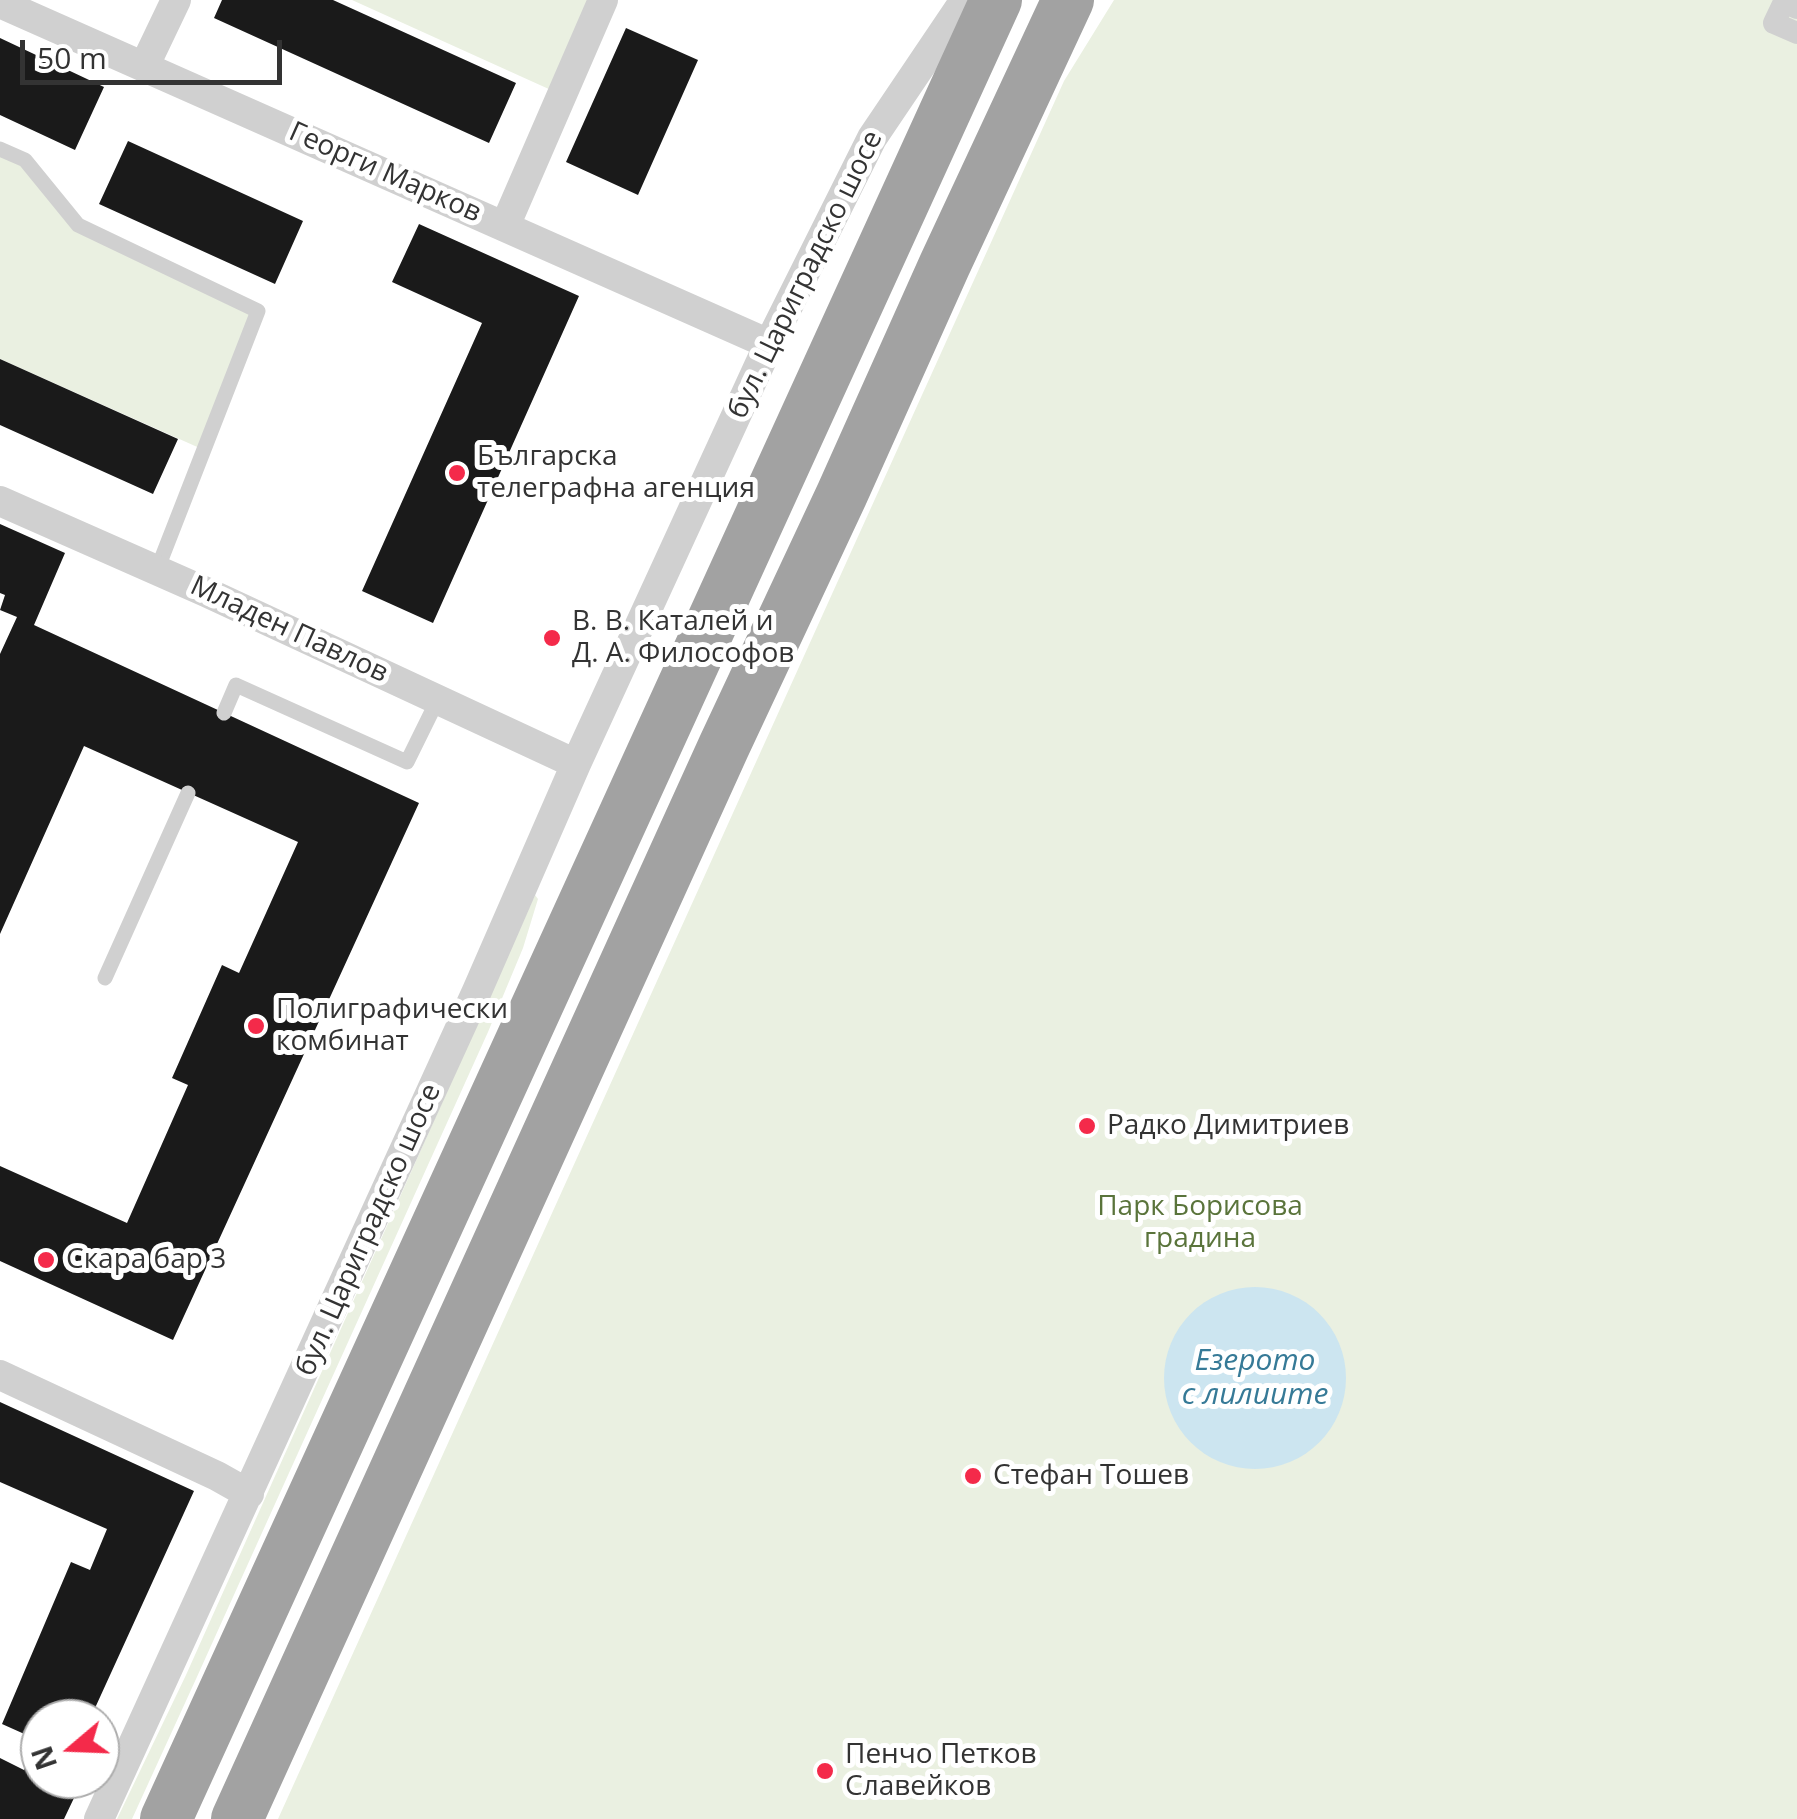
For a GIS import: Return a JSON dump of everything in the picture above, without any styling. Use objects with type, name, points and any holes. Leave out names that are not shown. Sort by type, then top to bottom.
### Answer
[{"type":"highway","name":"бул. Цариградско шосе","points":[[166,1819],[996,0]]},
{"type":"highway","points":[[238,1819],[724,746],[1066,6]]},
{"type":"street","points":[[144,67],[176,0]]},
{"type":"street","points":[[506,226],[603,0]]},
{"type":"street","name":"бул. Цариградско шосе","points":[[100,1819],[768,344],[872,138],[965,0]]},
{"type":"street","points":[[1797,8],[1784,2],[1774,23],[1797,33]]},
{"type":"street","name":"Георги Марков","points":[[0,3],[768,344]]},
{"type":"street","name":"Младен Павлов","points":[[0,501],[576,764]]},
{"type":"street","points":[[0,1375],[249,1494]]},
{"type":"lane","points":[[0,149],[25,160],[78,225],[258,311],[157,570]]},
{"type":"lane","points":[[224,713],[236,685],[407,762],[438,699]]},
{"type":"lane","points":[[105,978],[188,793]]},
{"type":"green space","points":[[352,0],[603,0],[562,95]]},
{"type":"green space","name":"Парк Борисова градина","points":[[1114,0],[1797,0],[1797,1819],[278,1819],[1064,81]]},
{"type":"green space","points":[[0,149],[25,160],[78,225],[258,311],[204,450],[0,359]]},
{"type":"green space","points":[[535,895],[538,899],[523,948],[488,1032],[196,1679],[132,1819],[117,1819],[186,1675]]},
{"type":"water","name":"Езерото с лилиите","points":[[1255,1287],[1290,1294],[1320,1313],[1339,1343],[1346,1378],[1339,1413],[1320,1443],[1290,1462],[1255,1469],[1220,1462],[1190,1443],[1171,1413],[1164,1378],[1171,1343],[1190,1313],[1220,1294]]},
{"type":"building","points":[[222,0],[333,0],[516,83],[489,143],[214,18]]},
{"type":"building","points":[[626,28],[698,60],[638,195],[566,162]]},
{"type":"building","points":[[0,38],[104,87],[75,150],[0,115]]},
{"type":"building","points":[[128,141],[303,221],[275,284],[99,204]]},
{"type":"building","name":"Българска телеграфна агенция","points":[[419,224],[579,296],[433,623],[362,591],[482,323],[392,282]]},
{"type":"building","points":[[0,359],[178,439],[153,494],[0,425]]},
{"type":"building","name":"Полиграфически комбинат","points":[[0,524],[65,553],[34,625],[419,803],[173,1340],[0,1261],[0,1166],[127,1223],[188,1085],[172,1078],[222,965],[239,973],[298,842],[84,746],[0,934],[0,654],[17,617],[0,610],[5,595],[0,593]]},
{"type":"building","points":[[0,1402],[194,1491],[99,1699],[20,1699],[20,1732],[2,1724],[71,1562],[90,1570],[107,1529],[0,1482]]},
{"type":"building","points":[[0,1758],[20,1768],[20,1799],[74,1799],[64,1819],[0,1819]]},
{"type":"place","name":"Българска телеграфна агенция","points":[[457,473]]},
{"type":"place","name":"В. В. Каталей и Д. А. Философов","points":[[552,638]]},
{"type":"place","name":"Полиграфически комбинат","points":[[256,1026]]},
{"type":"place","name":"Радко Димитриев","points":[[1087,1126]]},
{"type":"place","name":"Скара бар 3","points":[[46,1260]]},
{"type":"place","name":"Стефан Тошев","points":[[973,1476]]},
{"type":"place","name":"Пенчо Петков Славейков","points":[[825,1771]]}]
